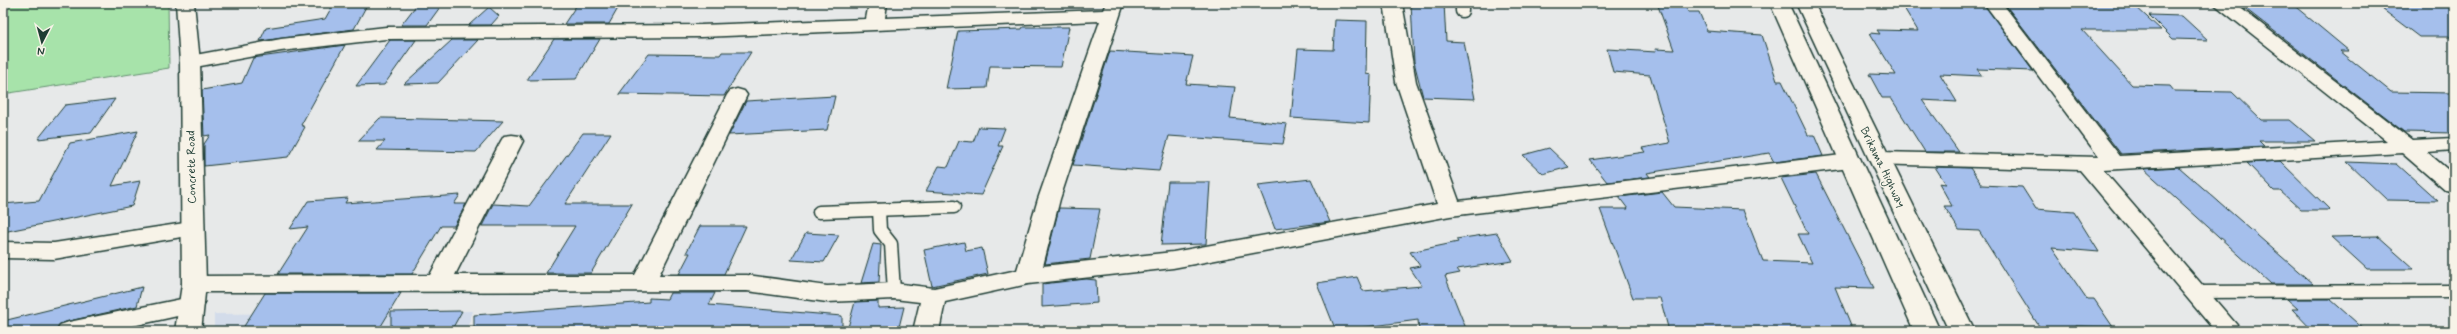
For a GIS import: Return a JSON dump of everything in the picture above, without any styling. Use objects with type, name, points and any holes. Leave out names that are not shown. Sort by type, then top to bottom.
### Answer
[{"type":"main road","name":"Concrete Road","points":[[185,3],[190,62],[192,295],[188,331]]},
{"type":"main road","points":[[875,24],[878,3]]},
{"type":"main road","points":[[1393,3],[1406,82],[1450,209]]},
{"type":"main road","points":[[1779,3],[1927,331]]},
{"type":"main road","name":"Brikama Highway","points":[[1805,3],[1962,331]]},
{"type":"main road","points":[[1992,3],[2114,162]]},
{"type":"main road","points":[[2222,3],[2408,147],[2454,186]]},
{"type":"main road","points":[[190,62],[281,45],[386,33],[701,31],[875,24],[1114,9],[1049,199],[1028,276]]},
{"type":"main road","points":[[643,283],[737,95]]},
{"type":"main road","points":[[438,284],[512,142]]},
{"type":"main road","points":[[1880,159],[2086,164],[2454,144]]},
{"type":"main road","points":[[69,331],[192,295],[438,284],[746,283],[827,294],[894,291],[934,296],[1028,276],[1173,260],[1450,209],[1850,161]]},
{"type":"main road","points":[[2086,164],[2229,331]]},
{"type":"main road","points":[[3,250],[54,251],[191,229]]},
{"type":"main road","points":[[926,331],[934,296]]},
{"type":"lane","points":[[819,212],[954,206]]},
{"type":"lane","points":[[879,210],[880,230],[891,244],[894,291]]},
{"type":"lane","points":[[2195,292],[2454,291]]},
{"type":"shaded area","points":[[473,311],[467,331],[214,331],[214,314]]},
{"type":"green space","points":[[3,3],[168,3],[169,68],[3,94]]},
{"type":"building","points":[[334,3],[368,3],[354,29],[260,41],[266,28],[325,19]]},
{"type":"building","points":[[418,3],[443,3],[427,25],[401,25]]},
{"type":"building","points":[[578,3],[621,3],[609,24],[564,24]]},
{"type":"building","points":[[1411,3],[1444,3],[1446,41],[1464,42],[1475,99],[1423,97],[1414,62]]},
{"type":"building","points":[[1657,3],[1684,3],[1688,12],[1699,12],[1707,31],[1762,35],[1777,81],[1782,81],[1808,135],[1814,135],[1823,156],[1774,162],[1769,153],[1647,173],[1650,177],[1607,182],[1590,160],[1645,152],[1642,148],[1670,143],[1650,75],[1613,72],[1607,49],[1656,52],[1655,49],[1674,50]]},
{"type":"building","points":[[1901,3],[1983,3],[2033,71],[1977,69],[1982,76],[1940,74],[1957,102],[1922,100],[1959,152],[1925,152],[1891,98],[1882,98],[1869,74],[1896,75],[1870,33],[1880,34],[1877,30],[1918,31]]},
{"type":"building","points":[[2004,3],[2124,3],[2126,5],[2134,5],[2161,30],[2082,30],[2132,85],[2170,86],[2174,91],[2232,92],[2261,120],[2290,120],[2315,141],[2259,141],[2264,146],[2121,154]]},
{"type":"building","points":[[2238,3],[2291,3],[2349,51],[2340,51],[2391,92],[2454,93],[2454,133],[2404,132]]},
{"type":"building","points":[[2374,3],[2454,3],[2454,37],[2419,37]]},
{"type":"building","points":[[489,7],[499,16],[491,25],[469,25]]},
{"type":"building","points":[[2149,15],[2182,16],[2208,40],[2173,39]]},
{"type":"building","points":[[1335,20],[1367,21],[1366,74],[1371,75],[1369,123],[1291,118],[1298,49],[1333,50]]},
{"type":"building","points":[[1023,27],[1069,27],[1061,67],[990,66],[987,88],[946,89],[958,31],[1022,29]]},
{"type":"building","points":[[554,39],[600,39],[576,79],[527,80]]},
{"type":"building","points":[[390,40],[416,40],[384,85],[356,86]]},
{"type":"building","points":[[452,40],[478,40],[438,83],[404,84]]},
{"type":"building","points":[[345,45],[301,125],[305,127],[288,157],[204,166],[204,144],[210,135],[204,136],[202,90],[242,83],[253,58]]},
{"type":"building","points":[[1110,51],[1193,56],[1186,84],[1235,87],[1230,118],[1287,124],[1283,144],[1169,136],[1159,171],[1073,165]]},
{"type":"building","points":[[722,52],[751,52],[724,96],[619,94],[649,54],[720,55]]},
{"type":"building","points":[[835,96],[827,130],[729,135],[746,101]]},
{"type":"building","points":[[115,99],[91,133],[38,139],[65,105]]},
{"type":"building","points":[[380,118],[503,121],[476,152],[377,150],[385,141],[358,141]]},
{"type":"building","points":[[979,127],[1005,128],[998,146],[1003,146],[981,195],[926,191],[939,166],[948,167],[959,141],[973,142]]},
{"type":"building","points":[[138,131],[112,186],[140,181],[132,206],[3,232],[3,204],[39,201],[70,143]]},
{"type":"building","points":[[583,133],[611,133],[565,204],[632,204],[591,273],[546,273],[575,226],[482,226],[493,204],[529,206]]},
{"type":"building","points":[[1549,148],[1569,167],[1543,174],[1523,155]]},
{"type":"building","points":[[2280,161],[2330,210],[2301,210],[2280,191],[2274,191],[2247,163]]},
{"type":"building","points":[[2347,162],[2397,164],[2438,201],[2387,200]]},
{"type":"building","points":[[1935,167],[1970,168],[1982,185],[2022,187],[2036,209],[2074,212],[2099,252],[2052,248],[2087,299],[2094,299],[2113,327],[2075,326],[2078,331],[2042,331],[1979,231],[1959,230],[1944,206],[1952,206],[1939,183],[1946,184]]},
{"type":"building","points":[[2179,167],[2313,284],[2271,284],[2144,169]]},
{"type":"building","points":[[1816,174],[1874,288],[1835,287],[1853,331],[1669,331],[1660,298],[1633,298],[1600,209],[1628,209],[1619,197],[1662,192],[1674,207],[1743,210],[1763,261],[1812,263],[1798,234],[1808,234],[1781,178]]},
{"type":"building","points":[[1311,179],[1330,222],[1275,229],[1258,185]]},
{"type":"building","points":[[1168,182],[1210,182],[1206,244],[1161,245]]},
{"type":"building","points":[[460,195],[454,204],[466,204],[454,226],[441,226],[412,274],[278,274],[308,227],[290,229],[308,201],[348,198],[345,203]]},
{"type":"building","points":[[1059,208],[1100,209],[1090,259],[1045,264]]},
{"type":"building","points":[[700,226],[746,226],[724,274],[679,274],[690,253],[686,253]]},
{"type":"building","points":[[806,233],[839,235],[824,262],[791,260]]},
{"type":"building","points":[[1497,233],[1513,261],[1457,269],[1460,273],[1445,276],[1467,331],[1419,331],[1418,320],[1336,331],[1317,283],[1357,277],[1363,291],[1422,286],[1410,268],[1420,266],[1410,252],[1458,242],[1456,239]]},
{"type":"building","points":[[2377,236],[2414,269],[2367,269],[2332,237]]},
{"type":"building","points":[[964,242],[966,251],[982,248],[988,274],[932,286],[924,250]]},
{"type":"building","points":[[873,244],[881,245],[879,282],[861,283]]},
{"type":"building","points":[[1086,279],[1096,280],[1097,303],[1042,307],[1042,284]]},
{"type":"building","points":[[142,287],[137,306],[69,321],[60,324],[55,331],[3,331],[3,321]]},
{"type":"building","points":[[265,293],[401,293],[378,331],[241,331]]},
{"type":"building","points":[[670,293],[715,293],[709,305],[842,316],[842,331],[474,331],[474,315],[649,302],[649,298],[667,299]]},
{"type":"building","points":[[2287,299],[2330,299],[2366,331],[2313,331],[2292,309],[2298,309]]},
{"type":"building","points":[[878,301],[878,308],[904,307],[898,331],[847,331],[855,302]]},
{"type":"building","points":[[462,311],[451,331],[391,331],[391,312]]}]
